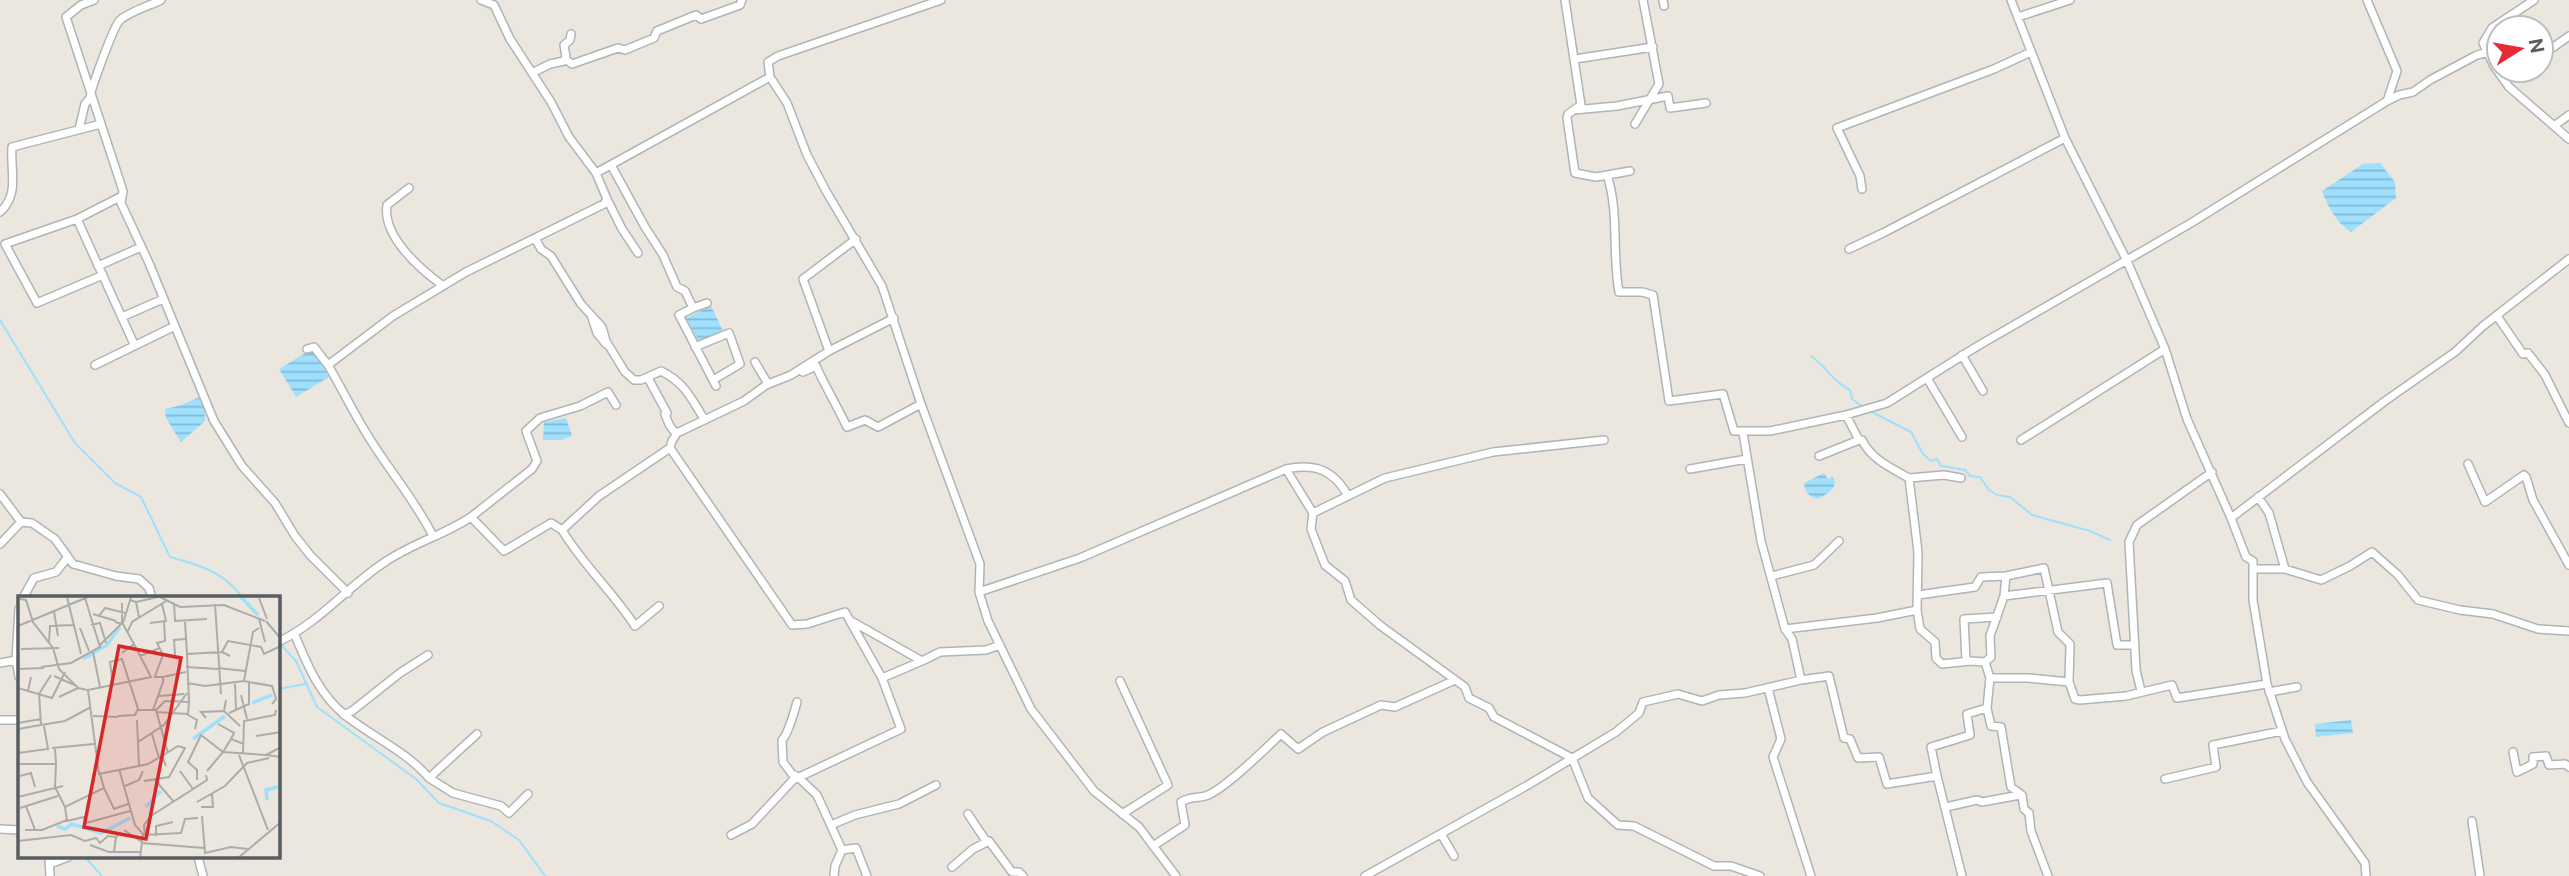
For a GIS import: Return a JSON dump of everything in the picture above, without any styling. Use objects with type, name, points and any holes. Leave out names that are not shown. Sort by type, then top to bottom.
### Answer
[{"type":"street","points":[[94,0],[80,5],[66,18],[123,191],[121,203],[214,421],[235,456],[275,503],[295,536],[348,593]]},
{"type":"street","points":[[79,129],[85,104],[98,77],[112,32],[120,20],[161,0]]},
{"type":"street","points":[[481,0],[494,5],[510,39],[569,137],[596,173],[622,229],[638,253]]},
{"type":"street","points":[[565,59],[572,64],[618,48],[625,50],[654,38],[657,31],[665,27],[696,15],[701,19],[709,18],[740,5],[742,0]]},
{"type":"street","points":[[941,0],[778,56],[768,62],[770,77],[787,103],[807,155],[826,191],[882,286],[921,404],[980,564],[979,592],[988,621],[1031,709],[1094,791],[1139,827],[1176,876]]},
{"type":"street","points":[[1565,0],[1581,105],[1567,118],[1575,173],[1586,174],[1588,177],[1630,171]]},
{"type":"street","points":[[1635,124],[1659,84],[1643,0]]},
{"type":"street","points":[[2011,0],[2065,138],[2127,261],[2165,349],[2187,419],[2212,472],[2246,557],[2253,561],[2253,600],[2268,688],[2282,731],[2307,782],[2365,863],[2366,876]]},
{"type":"street","points":[[2018,17],[2070,0]]},
{"type":"street","points":[[2367,0],[2397,71],[2386,101]]},
{"type":"street","points":[[2514,14],[2535,0]]},
{"type":"street","points":[[565,59],[564,45],[570,40],[571,34]]},
{"type":"street","points":[[1575,59],[1653,47]]},
{"type":"street","points":[[1862,189],[1860,176],[1837,128],[1994,69],[2031,52]]},
{"type":"street","points":[[1609,176],[1615,206],[1618,267],[1616,281],[1619,292],[1653,295],[1669,401],[1723,394],[1734,431],[1770,431],[1846,415],[1887,403],[1962,355],[2191,223],[2386,101],[2413,92],[2430,80],[2485,53]]},
{"type":"street","points":[[532,73],[565,59]]},
{"type":"street","points":[[596,173],[770,77]]},
{"type":"street","points":[[2508,84],[2569,139]]},
{"type":"street","points":[[1573,110],[1668,96],[1670,108],[1706,103]]},
{"type":"street","points":[[2554,126],[2569,115]]},
{"type":"street","points":[[0,212],[12,199],[12,147],[101,124]]},
{"type":"street","points":[[1849,248],[2065,138]]},
{"type":"street","points":[[611,165],[663,255],[677,287],[685,291],[693,308]]},
{"type":"street","points":[[410,188],[387,205],[386,213],[402,251],[442,285]]},
{"type":"street","points":[[103,275],[37,303],[5,244],[77,219],[122,195]]},
{"type":"street","points":[[328,365],[393,316],[442,285],[604,204],[607,199]]},
{"type":"street","points":[[77,219],[134,344]]},
{"type":"street","points":[[535,238],[541,249],[551,256],[581,304],[602,327],[610,348],[625,372],[634,380],[661,372],[683,384],[704,419]]},
{"type":"street","points":[[829,351],[803,279],[856,239]]},
{"type":"street","points":[[98,266],[141,247]]},
{"type":"street","points":[[2231,518],[2385,401],[2455,352],[2569,259]]},
{"type":"street","points":[[122,317],[163,299]]},
{"type":"street","points":[[695,347],[729,333],[740,364],[714,383],[695,347],[679,315],[707,303]]},
{"type":"street","points":[[2497,316],[2523,354],[2528,353],[2545,375],[2569,423]]},
{"type":"street","points":[[731,835],[752,824],[788,784],[798,777],[901,729],[882,678],[845,612],[807,624],[792,625],[670,448],[671,441],[677,433],[744,401],[768,384],[796,372],[829,351],[894,318]]},
{"type":"street","points":[[95,365],[175,326]]},
{"type":"street","points":[[307,349],[314,347],[328,365],[366,433],[410,495],[433,536]]},
{"type":"street","points":[[2021,440],[2165,349]]},
{"type":"street","points":[[1962,355],[1983,391]]},
{"type":"street","points":[[755,362],[768,384]]},
{"type":"street","points":[[796,372],[792,377],[816,366],[829,393],[835,398],[847,427],[866,420],[878,426],[921,404]]},
{"type":"street","points":[[648,377],[667,412],[665,414],[668,421],[677,433]]},
{"type":"street","points":[[1927,377],[1962,437]]},
{"type":"street","points":[[280,641],[348,593],[388,560],[433,536],[451,530],[532,469],[537,461],[526,431],[540,418],[580,406],[608,392],[616,405]]},
{"type":"street","points":[[1846,415],[1867,451],[1909,478],[1944,475],[1961,478]]},
{"type":"street","points":[[1743,433],[1761,541],[1785,629],[1792,639],[1801,680]]},
{"type":"street","points":[[1313,513],[1385,478],[1493,452],[1604,440]]},
{"type":"street","points":[[1819,456],[1859,440]]},
{"type":"street","points":[[562,530],[599,496],[670,448]]},
{"type":"street","points":[[1690,469],[1747,459]]},
{"type":"street","points":[[2468,464],[2485,502],[2524,475],[2533,500],[2569,565]]},
{"type":"street","points":[[979,592],[1080,558],[1286,469],[1300,466],[1315,468],[1335,476],[1348,496]]},
{"type":"street","points":[[1286,469],[1313,513],[1311,529],[1325,565],[1345,581],[1351,600],[1381,626],[1465,687],[1469,698],[1489,708],[1494,717],[1572,758],[1588,798],[1618,825],[1634,827],[1714,866],[1731,866],[1760,876]]},
{"type":"street","points":[[2141,691],[2136,670],[2129,542],[2137,525],[2212,472]]},
{"type":"street","points":[[1909,478],[1918,552],[1919,595],[1916,610],[1920,629],[1935,642],[1939,662],[1985,662],[1991,657],[1990,636],[2004,596],[2006,576]]},
{"type":"street","points":[[0,494],[21,522],[32,523],[55,539],[73,564],[116,576],[139,579],[149,588],[151,596]]},
{"type":"street","points":[[2258,497],[2269,513],[2285,569]]},
{"type":"street","points":[[471,517],[504,551],[551,523],[562,530],[587,567],[609,589],[635,626],[659,606]]},
{"type":"street","points":[[0,544],[21,522]]},
{"type":"street","points":[[1772,576],[1814,565],[1839,541]]},
{"type":"street","points":[[2254,569],[2285,569],[2321,580],[2372,552],[2398,575],[2418,600],[2460,610],[2493,614],[2538,629],[2569,631]]},
{"type":"street","points":[[24,596],[34,578],[56,572],[67,558]]},
{"type":"street","points":[[1919,595],[1975,587],[1981,578],[2044,568],[2058,632],[2070,644],[2069,682],[2075,699],[2126,696],[2172,685],[2177,698],[2297,687]]},
{"type":"street","points":[[2004,596],[2107,583],[2117,645],[2135,645]]},
{"type":"street","points":[[1785,629],[1877,618],[1916,610]]},
{"type":"street","points":[[1966,661],[1964,619],[1997,617]]},
{"type":"street","points":[[852,622],[922,661]]},
{"type":"street","points":[[18,626],[18,671]]},
{"type":"street","points":[[294,633],[309,670],[323,692],[344,715],[407,758],[429,778],[453,793],[501,806],[509,813],[528,794]]},
{"type":"street","points":[[882,678],[940,652],[986,650],[1000,645]]},
{"type":"street","points":[[344,715],[428,655]]},
{"type":"street","points":[[0,663],[16,660]]},
{"type":"street","points":[[1985,662],[1990,678],[1987,708],[1991,726],[2001,727],[2011,787],[2022,795],[2024,809],[2029,813],[2031,831],[2048,876]]},
{"type":"street","points":[[1365,876],[1616,732],[1639,713],[1643,702],[1678,694],[1702,701],[1719,695],[1829,676],[1844,738],[1850,738],[1854,744],[1857,758],[1879,757],[1887,784],[1937,776]]},
{"type":"street","points":[[1990,678],[2069,682]]},
{"type":"street","points":[[1153,846],[1185,825],[1181,802],[1206,797],[1224,785],[1281,734],[1298,749],[1302,748],[1323,732],[1381,705],[1395,707],[1455,680]]},
{"type":"street","points":[[1120,681],[1168,785],[1122,814]]},
{"type":"street","points":[[1768,688],[1781,739],[1773,757],[1811,876]]},
{"type":"street","points":[[797,702],[795,715],[790,720],[787,735],[782,740],[782,758],[792,774],[817,795],[831,825],[842,850],[834,876]]},
{"type":"street","points":[[1962,876],[1931,747],[1970,735],[1967,714],[1987,708]]},
{"type":"street","points":[[0,720],[18,720]]},
{"type":"street","points":[[2165,779],[2216,767],[2213,745],[2282,731]]},
{"type":"street","points":[[429,778],[477,734]]},
{"type":"street","points":[[2513,752],[2517,772],[2533,764],[2533,757],[2546,756],[2549,765],[2565,764],[2569,767]]},
{"type":"street","points":[[831,825],[898,804],[936,785]]},
{"type":"street","points":[[1946,807],[2022,795]]},
{"type":"street","points":[[968,814],[1012,873],[1019,872],[1023,876]]},
{"type":"street","points":[[2472,821],[2480,876]]},
{"type":"street","points":[[0,830],[18,830]]},
{"type":"street","points":[[1441,834],[1454,856]]},
{"type":"street","points":[[952,867],[986,841]]},
{"type":"street","points":[[842,850],[856,848],[867,876]]},
{"type":"street","points":[[198,858],[203,876]]},
{"type":"street","points":[[50,861],[50,876]]},
{"type":"water","points":[[2380,163],[2395,182],[2396,198],[2351,232],[2333,214],[2322,191],[2363,164]]},
{"type":"water","points":[[711,306],[724,333],[699,341],[686,318]]},
{"type":"water","points":[[310,350],[315,352],[329,377],[296,397],[279,369]]},
{"type":"water","points":[[199,397],[205,412],[205,421],[181,442],[166,418],[165,409]]},
{"type":"water","points":[[566,418],[572,436],[562,440],[543,440],[544,422]]},
{"type":"water","points":[[1824,473],[1828,479],[1833,477],[1834,485],[1831,491],[1817,499],[1808,493],[1804,483]]},
{"type":"water","points":[[2351,720],[2353,733],[2316,737],[2315,724]]},
{"type":"waterway","points":[[0,320],[75,443],[115,483],[141,497],[170,557],[219,576],[241,596]]},
{"type":"waterway","points":[[1811,356],[1850,390],[1852,399],[1863,407]]},
{"type":"waterway","points":[[1870,411],[1911,432],[1923,454],[1931,461],[1937,459],[1941,466],[1965,470],[1970,476],[1980,477],[1989,490],[1997,495],[2010,497],[2032,515],[2090,531],[2110,540]]},
{"type":"waterway","points":[[281,645],[296,661],[317,707],[416,779],[439,803],[491,821],[519,840],[545,876]]},
{"type":"waterway","points":[[280,689],[305,684]]},
{"type":"waterway","points":[[86,858],[102,876]]}]
